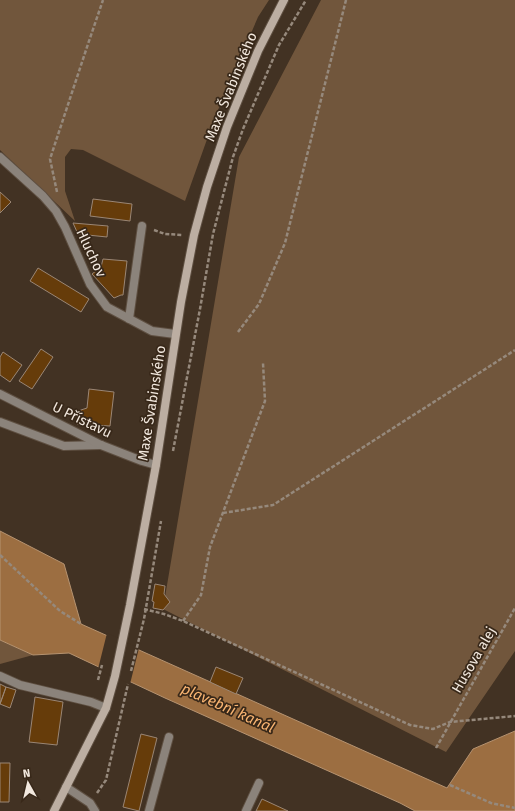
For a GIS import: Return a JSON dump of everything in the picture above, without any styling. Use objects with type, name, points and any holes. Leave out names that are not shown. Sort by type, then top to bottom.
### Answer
[{"type":"main road","name":"Maxe Švabinského","points":[[54,811],[106,708],[110,694],[128,615],[156,465],[175,334],[194,235],[227,126],[258,51],[284,0]]},
{"type":"street","name":"Hluchov","points":[[0,157],[56,211],[65,227],[90,284],[107,307],[152,331],[175,334]]},
{"type":"street","points":[[130,319],[142,226]]},
{"type":"street","name":"U Přístavu","points":[[0,394],[101,445],[156,465]]},
{"type":"street","points":[[0,422],[64,446],[101,445]]},
{"type":"street","points":[[0,676],[20,685],[92,702],[106,708]]},
{"type":"street","points":[[149,811],[169,737]]},
{"type":"street","points":[[246,811],[259,783]]},
{"type":"street","points":[[66,787],[90,803],[95,811]]},
{"type":"path","points":[[58,197],[50,158],[104,0]]},
{"type":"path","points":[[173,455],[213,234],[234,157],[243,129],[279,45],[306,0]]},
{"type":"path","points":[[238,332],[259,304],[285,243],[346,0]]},
{"type":"path","points":[[164,234],[182,235]]},
{"type":"path","points":[[223,513],[273,505],[515,350]]},
{"type":"path","points":[[183,621],[201,595],[210,547],[265,401],[263,363]]},
{"type":"path","points":[[90,803],[106,780],[146,610],[162,516]]},
{"type":"path","points":[[0,555],[60,611],[81,624]]},
{"type":"path","name":"Husova alej","points":[[436,748],[515,608]]},
{"type":"path","points":[[146,610],[164,614],[183,621],[410,725],[433,729],[450,722],[515,716]]},
{"type":"path","points":[[450,785],[492,804],[515,808]]},
{"type":"shaded area","points":[[0,0],[269,0],[258,17],[215,117],[185,201],[83,150],[71,149],[65,157],[65,191],[75,221],[0,150]]},
{"type":"shaded area","points":[[321,0],[515,0],[515,651],[446,752],[163,609],[239,157]]},
{"type":"shaded area","points":[[0,640],[33,655],[0,664]]},
{"type":"water","name":"plavební kanál","points":[[0,531],[64,564],[81,624],[447,788],[473,749],[515,731],[515,811],[415,811],[69,653],[33,655],[0,640]]},
{"type":"pier","points":[[107,633],[139,648],[130,684],[98,669]]},
{"type":"building","points":[[0,192],[11,202],[0,213]]},
{"type":"building","points":[[93,199],[132,204],[130,221],[90,216]]},
{"type":"building","points":[[73,223],[108,226],[107,237],[78,234]]},
{"type":"building","points":[[103,259],[127,261],[123,295],[114,298],[92,274],[101,267]]},
{"type":"building","points":[[38,268],[89,299],[81,312],[30,281]]},
{"type":"building","points":[[41,349],[53,357],[32,389],[19,381]]},
{"type":"building","points":[[3,352],[22,365],[10,382],[0,375],[0,357]]},
{"type":"building","points":[[89,389],[114,392],[110,426],[77,424],[78,411],[87,408]]},
{"type":"building","points":[[155,584],[165,586],[164,594],[170,602],[163,610],[153,608],[154,602],[152,601]]},
{"type":"building","points":[[216,667],[243,678],[236,694],[210,682]]},
{"type":"building","points":[[0,684],[6,687],[0,704]]},
{"type":"building","points":[[6,687],[16,690],[10,708],[0,704]]},
{"type":"building","points":[[35,697],[63,702],[57,745],[29,742]]},
{"type":"building","points":[[141,734],[157,738],[139,811],[123,807]]},
{"type":"building","points":[[0,763],[10,763],[9,802],[0,802]]},
{"type":"building","points":[[262,799],[288,811],[256,811]]}]
